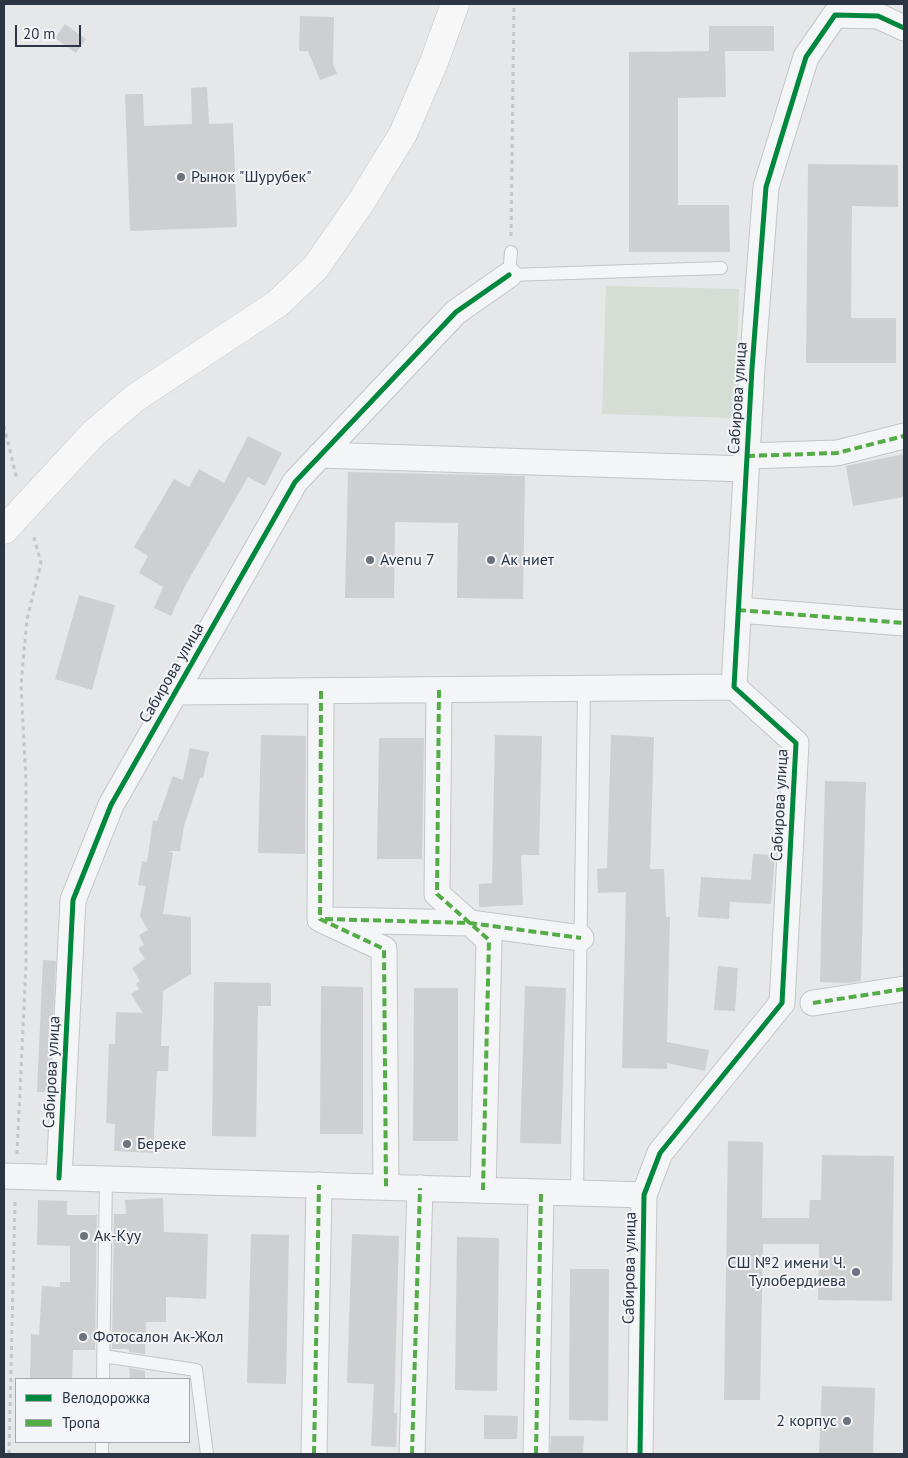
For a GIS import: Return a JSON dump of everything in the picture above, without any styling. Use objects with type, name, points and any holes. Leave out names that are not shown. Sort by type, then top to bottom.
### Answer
[{"type":"main road","points":[[4,530],[93,434],[134,398],[277,304],[316,267],[361,202],[403,134],[434,62],[454,4]]},
{"type":"street","name":"Сабирова улица","points":[[734,687],[766,187],[806,56],[835,15],[878,16],[904,28]]},
{"type":"street","name":"Сабирова улица","points":[[59,1178],[73,900],[111,805],[295,482],[456,312],[510,264]]},
{"type":"street","points":[[747,463],[837,453],[904,436]]},
{"type":"street","name":"Сабирова улица","points":[[320,456],[747,463]]},
{"type":"street","points":[[738,610],[904,623]]},
{"type":"street","name":"Сабирова улица","points":[[175,692],[734,687],[796,743],[782,1003],[660,1153],[644,1195],[640,1454]]},
{"type":"street","points":[[440,690],[437,894],[489,940],[483,1190]]},
{"type":"street","points":[[320,919],[321,691]]},
{"type":"street","points":[[320,919],[470,923],[581,938]]},
{"type":"street","points":[[320,919],[384,949],[386,1188]]},
{"type":"street","points":[[814,1003],[904,989]]},
{"type":"street","name":"Сабирова улица","points":[[10,1176],[644,1195]]},
{"type":"street","points":[[314,1454],[319,1185]]},
{"type":"street","points":[[412,1454],[420,1188]]},
{"type":"street","points":[[536,1454],[540,1192]]},
{"type":"lane","points":[[510,264],[721,268]]},
{"type":"lane","points":[[577,1193],[584,688]]},
{"type":"lane","points":[[103,1378],[106,1179]]},
{"type":"lane","points":[[103,1356],[196,1370],[207,1454]]},
{"type":"path","points":[[510,264],[514,4]]},
{"type":"path","points":[[4,426],[41,564],[27,619],[21,685],[26,782],[26,965],[10,1176],[9,1454]]},
{"type":"shaded area","points":[[606,286],[739,289],[735,418],[602,414]]},
{"type":"building","points":[[300,16],[334,17],[333,64],[337,74],[320,80],[308,51],[299,51]]},
{"type":"building","points":[[65,24],[86,39],[76,53],[55,38]]},
{"type":"building","points":[[709,26],[774,26],[774,51],[725,51],[726,97],[678,98],[678,205],[729,205],[730,252],[629,252],[629,52],[709,51]]},
{"type":"building","name":"Рынок \"Шурубек\"","points":[[207,87],[209,124],[233,123],[237,227],[130,231],[125,94],[143,94],[144,126],[192,124],[191,88]]},
{"type":"building","points":[[808,164],[898,165],[898,207],[852,206],[851,318],[896,318],[896,363],[806,363]]},
{"type":"building","points":[[248,436],[282,453],[265,486],[248,477],[185,586],[171,616],[154,608],[163,587],[139,573],[148,556],[134,547],[174,479],[189,487],[199,469],[224,483]]},
{"type":"building","points":[[904,454],[904,497],[853,506],[846,466]]},
{"type":"building","points":[[348,472],[525,476],[523,599],[457,598],[458,523],[395,522],[394,598],[345,598]]},
{"type":"building","points":[[79,595],[115,605],[92,690],[55,679]]},
{"type":"building","points":[[261,735],[306,736],[305,854],[258,853]]},
{"type":"building","points":[[495,735],[542,736],[539,855],[521,855],[523,905],[479,907],[479,884],[492,883]]},
{"type":"building","points":[[611,735],[654,737],[650,869],[664,869],[666,917],[670,917],[667,1042],[709,1050],[705,1071],[667,1063],[667,1069],[622,1068],[626,892],[598,893],[597,869],[607,868]]},
{"type":"building","points":[[379,738],[424,738],[422,859],[377,859]]},
{"type":"building","points":[[190,748],[209,752],[203,778],[200,778],[184,826],[180,851],[168,851],[173,853],[163,914],[191,917],[191,974],[163,991],[161,1046],[169,1046],[168,1071],[157,1071],[153,1153],[114,1151],[115,1124],[106,1123],[109,1044],[115,1044],[116,1012],[143,1013],[131,994],[139,989],[136,984],[140,981],[132,968],[145,959],[138,948],[144,945],[139,935],[148,930],[140,916],[146,886],[138,885],[142,861],[147,862],[153,820],[157,821],[173,776],[183,780]]},
{"type":"building","points":[[825,781],[866,782],[861,981],[849,983],[820,982]]},
{"type":"building","points":[[753,854],[775,855],[771,904],[730,902],[729,919],[698,917],[701,877],[751,880]]},
{"type":"building","points":[[43,960],[56,961],[49,1092],[37,1092]]},
{"type":"building","points":[[718,966],[738,968],[735,1011],[714,1010]]},
{"type":"building","points":[[214,982],[271,983],[271,1006],[258,1006],[256,1137],[212,1136]]},
{"type":"building","points":[[321,986],[363,987],[363,1134],[320,1134]]},
{"type":"building","points":[[525,986],[566,988],[561,1144],[520,1143]]},
{"type":"building","points":[[414,988],[458,988],[458,1141],[413,1141]]},
{"type":"building","name":"СШ №2 имени Ч. Тулобердиева","points":[[728,1141],[763,1142],[762,1218],[809,1218],[810,1200],[821,1200],[822,1155],[894,1156],[892,1301],[818,1300],[819,1244],[763,1244],[760,1400],[724,1400]]},
{"type":"building","points":[[163,1198],[164,1232],[208,1234],[206,1299],[166,1297],[166,1322],[146,1322],[145,1354],[129,1352],[129,1349],[112,1349],[114,1214],[126,1214],[125,1200]]},
{"type":"building","points":[[38,1200],[67,1201],[67,1215],[97,1215],[95,1350],[73,1350],[72,1378],[30,1378],[31,1334],[39,1335],[42,1286],[60,1287],[60,1282],[70,1282],[70,1246],[37,1245]]},
{"type":"building","points":[[251,1234],[289,1235],[286,1384],[247,1383]]},
{"type":"building","points":[[352,1234],[399,1236],[394,1413],[397,1413],[396,1447],[371,1446],[374,1384],[347,1383]]},
{"type":"building","points":[[457,1237],[499,1238],[497,1391],[455,1390]]},
{"type":"building","points":[[570,1269],[609,1269],[608,1421],[569,1420]]},
{"type":"building","points":[[129,1368],[145,1371],[145,1378],[130,1378]]},
{"type":"building","name":"2 корпус","points":[[822,1386],[875,1388],[873,1454],[819,1454]]},
{"type":"building","points":[[484,1415],[518,1416],[517,1439],[484,1439]]},
{"type":"building","points":[[551,1436],[584,1436],[583,1453],[550,1453]]},
{"type":"marked path","points":[[747,456],[837,453],[904,436]]},
{"type":"marked path","points":[[738,610],[904,623]]},
{"type":"marked path","points":[[439,690],[437,894],[489,940],[483,1190]]},
{"type":"marked path","points":[[321,691],[320,919],[384,949],[386,1187]]},
{"type":"marked path","points":[[325,919],[470,923],[581,938]]},
{"type":"marked path","points":[[813,1003],[904,989]]},
{"type":"marked path","points":[[314,1454],[319,1185]]},
{"type":"marked path","points":[[412,1454],[420,1188]]},
{"type":"marked path","points":[[536,1454],[541,1192]]},
{"type":"cycle path","points":[[640,1454],[644,1195],[660,1153],[782,1003],[796,743],[734,687],[752,368],[766,187],[806,57],[835,15],[878,16],[904,28]]},
{"type":"cycle path","points":[[59,1178],[73,900],[111,805],[295,482],[456,312],[509,275]]},
{"type":"place","name":"Рынок \"Шурубек\"","points":[[181,177]]},
{"type":"place","name":"Avenu 7","points":[[370,560]]},
{"type":"place","name":"Ак ниет","points":[[491,560]]},
{"type":"place","name":"Береке","points":[[127,1144]]},
{"type":"place","name":"Ак-Куу","points":[[84,1236]]},
{"type":"place","name":"СШ №2 имени Ч. Тулобердиева","points":[[856,1272]]},
{"type":"place","name":"Фотосалон Ак-Жол","points":[[83,1337]]},
{"type":"place","name":"2 корпус","points":[[847,1421]]}]
